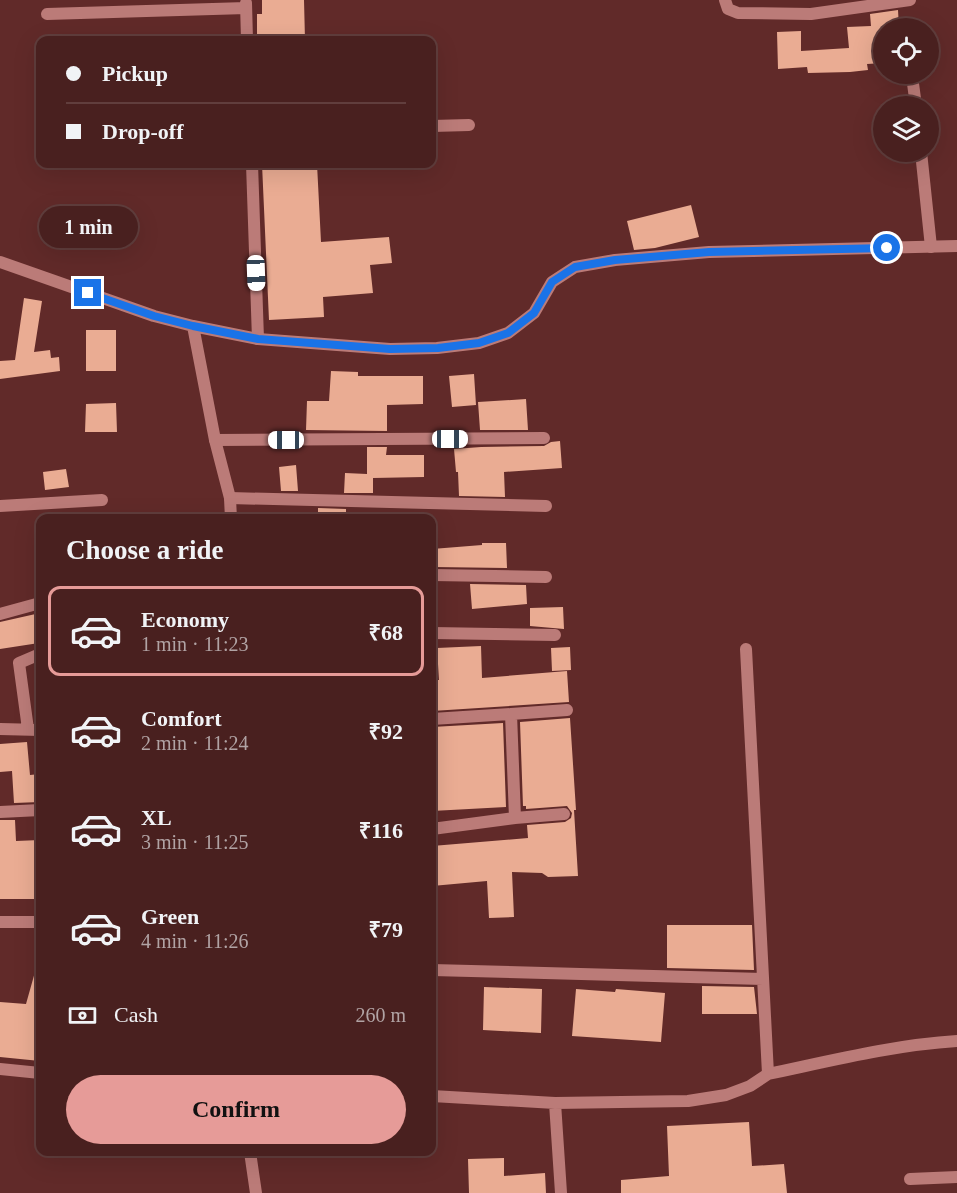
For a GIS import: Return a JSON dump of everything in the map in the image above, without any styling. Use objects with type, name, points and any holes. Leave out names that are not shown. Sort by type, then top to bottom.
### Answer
[{"type":"street","points":[[725,0],[728,9],[738,13],[811,14],[910,0]]},
{"type":"street","points":[[47,14],[246,4],[247,36]]},
{"type":"street","points":[[436,126],[469,125]]},
{"type":"street","points":[[922,162],[931,247]]},
{"type":"street","points":[[252,168],[258,339]]},
{"type":"street","points":[[0,262],[154,316],[193,326],[258,339],[390,349],[438,348],[479,343],[508,333],[534,313],[552,282],[575,267],[615,260],[709,252],[957,246]]},
{"type":"street","points":[[193,326],[215,440],[230,498],[231,514]]},
{"type":"street","points":[[215,440],[544,438]]},
{"type":"street","points":[[230,498],[546,506]]},
{"type":"street","points":[[0,506],[102,501]]},
{"type":"street","points":[[436,575],[546,577]]},
{"type":"street","points":[[0,614],[36,604]]},
{"type":"street","points":[[436,633],[555,635]]},
{"type":"street","points":[[746,649],[768,1074]]},
{"type":"street","points":[[0,729],[34,729],[20,663],[36,656]]},
{"type":"street","points":[[436,719],[567,710]]},
{"type":"street","points":[[511,714],[515,818]]},
{"type":"street","points":[[0,812],[36,810]]},
{"type":"street","points":[[436,828],[564,814]]},
{"type":"street","points":[[0,922],[36,922]]},
{"type":"street","points":[[436,970],[763,979]]},
{"type":"street","points":[[436,1096],[555,1103],[688,1101],[726,1095],[750,1086],[768,1074],[894,1048],[957,1041]]},
{"type":"street","points":[[0,1069],[36,1073]]},
{"type":"street","points":[[555,1103],[561,1193]]},
{"type":"street","points":[[251,1156],[256,1193]]},
{"type":"street","points":[[910,1179],[957,1177]]},
{"type":"building","points":[[262,0],[304,0],[305,36],[257,36],[257,14],[262,14]]},
{"type":"building","points":[[898,10],[898,18],[873,18],[873,64],[867,64],[868,70],[808,73],[807,67],[778,69],[777,32],[801,31],[801,51],[849,48],[847,27],[871,26],[870,14]]},
{"type":"building","points":[[262,168],[317,168],[321,242],[389,237],[392,263],[370,265],[373,293],[323,297],[324,317],[269,320]]},
{"type":"building","points":[[691,205],[699,237],[655,248],[634,250],[627,221]]},
{"type":"building","points":[[24,298],[42,301],[34,352],[50,350],[51,358],[59,357],[60,371],[0,379],[0,361],[15,360]]},
{"type":"building","points":[[86,330],[116,330],[116,371],[86,371]]},
{"type":"building","points":[[331,371],[358,372],[358,376],[423,376],[423,404],[387,405],[387,431],[306,430],[307,401],[329,401]]},
{"type":"building","points":[[474,374],[476,405],[452,407],[449,376]]},
{"type":"building","points":[[526,399],[528,430],[480,430],[478,402]]},
{"type":"building","points":[[116,403],[117,432],[85,432],[86,404]]},
{"type":"building","points":[[560,441],[562,468],[504,472],[505,497],[459,496],[454,449],[544,446]]},
{"type":"building","points":[[367,447],[387,447],[386,455],[424,455],[424,477],[373,478],[373,493],[344,493],[345,473],[367,474]]},
{"type":"building","points":[[296,465],[298,491],[281,491],[279,467]]},
{"type":"building","points":[[66,469],[69,487],[45,490],[43,472]]},
{"type":"building","points":[[318,508],[346,509],[346,514],[318,514]]},
{"type":"building","points":[[482,543],[506,543],[507,568],[436,567],[436,549],[482,545]]},
{"type":"building","points":[[470,584],[526,585],[527,604],[472,609]]},
{"type":"building","points":[[563,607],[564,629],[530,626],[530,608]]},
{"type":"building","points":[[36,614],[36,643],[0,649],[0,622]]},
{"type":"building","points":[[481,646],[482,678],[567,671],[569,702],[436,711],[436,680],[439,680],[437,648]]},
{"type":"building","points":[[570,647],[571,670],[552,671],[551,648]]},
{"type":"building","points":[[570,718],[578,876],[548,877],[542,873],[512,872],[514,917],[489,918],[487,881],[436,886],[436,846],[528,838],[527,825],[565,822],[571,818],[572,813],[567,806],[526,809],[526,806],[523,806],[520,722]]},
{"type":"building","points":[[503,723],[506,807],[436,811],[436,727]]},
{"type":"building","points":[[27,742],[30,775],[36,774],[36,802],[14,803],[12,771],[0,772],[0,744]]},
{"type":"building","points":[[0,820],[15,820],[16,841],[36,840],[36,899],[0,899]]},
{"type":"building","points":[[667,925],[752,925],[754,970],[667,968]]},
{"type":"building","points":[[36,972],[36,1061],[0,1057],[0,1002],[26,1004]]},
{"type":"building","points":[[702,986],[754,987],[757,1014],[702,1014]]},
{"type":"building","points":[[484,987],[542,989],[541,1033],[483,1030]]},
{"type":"building","points":[[576,989],[665,993],[661,1042],[572,1036]]},
{"type":"building","points":[[749,1122],[752,1166],[784,1164],[787,1193],[621,1193],[621,1180],[669,1176],[667,1126]]},
{"type":"building","points":[[504,1158],[504,1176],[545,1173],[546,1193],[469,1193],[468,1159]]},
{"type":"route","points":[[88,293],[154,316],[258,339],[390,349],[438,348],[479,343],[508,333],[534,313],[552,282],[575,267],[615,260],[709,252],[887,248]]}]
